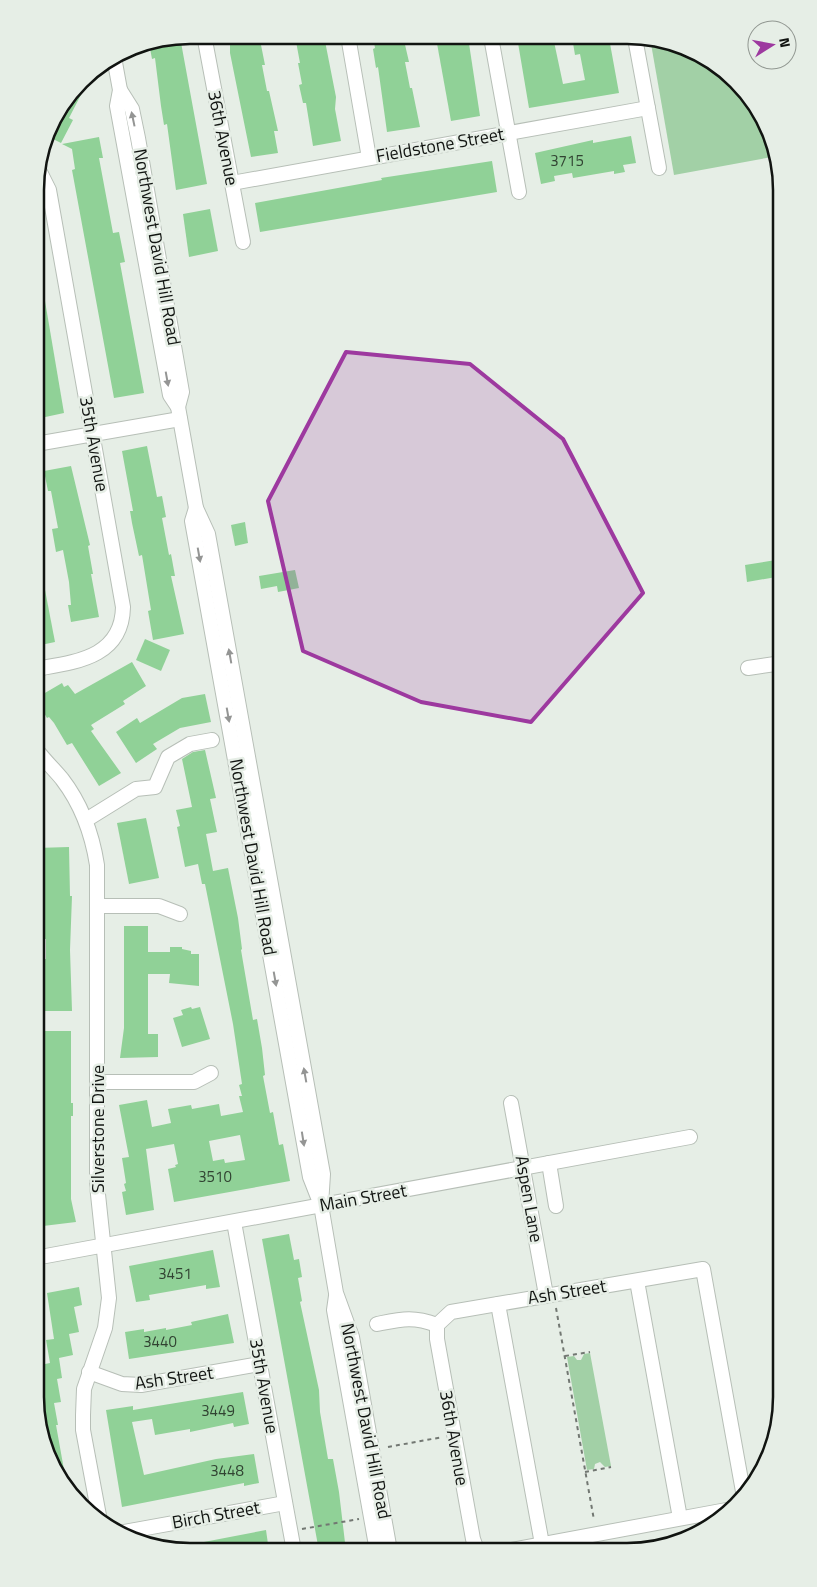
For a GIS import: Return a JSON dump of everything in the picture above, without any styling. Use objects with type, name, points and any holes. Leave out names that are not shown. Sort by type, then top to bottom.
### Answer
[{"type":"street","name":"36th Avenue","points":[[206,44],[243,242]]},
{"type":"street","points":[[349,44],[369,158]]},
{"type":"street","points":[[492,44],[518,192]]},
{"type":"street","points":[[636,44],[660,168]]},
{"type":"street","name":"Northwest David Hill Road","points":[[115,64],[120,90],[132,109],[182,392],[179,413],[196,508],[192,521],[311,1184],[321,1205],[336,1293],[352,1337],[389,1543]]},
{"type":"street","name":"Fieldstone Street","points":[[232,183],[648,108]]},
{"type":"street","name":"35th Avenue","points":[[44,181],[49,190],[122,602],[121,621],[113,638],[95,655],[82,660],[44,667]]},
{"type":"street","points":[[44,443],[93,434],[179,413]]},
{"type":"street","points":[[748,668],[773,664]]},
{"type":"street","points":[[86,820],[136,789],[155,787],[168,757],[190,744],[212,740]]},
{"type":"street","name":"Silverstone Drive","points":[[44,759],[70,791],[86,820],[94,844],[98,865],[97,1185],[109,1298],[107,1322],[89,1372],[83,1400],[83,1430],[98,1511]]},
{"type":"street","points":[[98,906],[159,906],[180,914]]},
{"type":"street","points":[[97,1082],[194,1082],[211,1073]]},
{"type":"street","name":"Aspen Lane","points":[[511,1103],[546,1295]]},
{"type":"street","name":"Main Street","points":[[44,1256],[690,1138]]},
{"type":"street","points":[[549,1163],[556,1206]]},
{"type":"street","name":"35th Avenue","points":[[234,1222],[292,1543]]},
{"type":"street","name":"Ash Street","points":[[437,1325],[450,1312],[703,1269],[742,1487]]},
{"type":"street","points":[[637,1281],[680,1518]]},
{"type":"street","name":"Northwest David Hill Road","points":[[336,1293],[334,1310],[376,1543]]},
{"type":"street","points":[[498,1304],[542,1543]]},
{"type":"street","points":[[377,1324],[410,1318],[420,1319],[437,1325]]},
{"type":"street","name":"36th Avenue","points":[[437,1325],[437,1339],[475,1543]]},
{"type":"street","name":"Ash Street","points":[[89,1372],[122,1384],[136,1386],[260,1364]]},
{"type":"street","name":"Birch Street","points":[[131,1531],[285,1503]]},
{"type":"street","points":[[547,1543],[718,1511]]},
{"type":"path","points":[[556,1308],[594,1520]]},
{"type":"path","points":[[565,1356],[590,1352]]},
{"type":"path","points":[[388,1447],[445,1437]]},
{"type":"path","points":[[586,1472],[611,1467]]},
{"type":"path","points":[[290,1531],[371,1517]]},
{"type":"highlighted area","points":[[346,352],[470,364],[563,439],[643,593],[531,722],[421,702],[303,651],[268,501]]},
{"type":"green space","points":[[651,46],[674,51],[692,59],[724,80],[749,109],[766,143],[769,157],[674,175]]},
{"type":"green space","points":[[590,1353],[611,1466],[605,1467],[600,1462],[595,1464],[594,1469],[587,1470],[567,1357],[574,1356],[577,1360],[581,1360],[584,1354]]},
{"type":"building","points":[[181,44],[207,184],[176,190],[167,124],[164,125],[155,58],[152,59],[150,49]]},
{"type":"building","points":[[230,44],[261,44],[265,65],[262,65],[267,91],[269,91],[278,131],[274,131],[278,153],[251,157],[230,53]]},
{"type":"building","points":[[296,44],[326,44],[336,97],[335,109],[341,141],[313,146],[306,103],[303,103],[299,85],[302,84],[298,63],[300,63]]},
{"type":"building","points":[[374,44],[405,44],[409,62],[405,62],[420,127],[387,132],[378,67],[376,68],[373,49],[375,48]]},
{"type":"building","points":[[437,44],[469,44],[480,116],[451,121]]},
{"type":"building","points":[[518,44],[554,44],[563,84],[585,80],[580,54],[575,55],[573,44],[610,44],[619,93],[529,108]]},
{"type":"building","points":[[84,89],[69,118],[73,120],[61,143],[53,139],[63,117]]},
{"type":"building","points":[[631,136],[636,163],[623,165],[625,172],[614,174],[614,171],[573,178],[572,173],[554,176],[555,181],[541,184],[535,153],[593,140],[593,143]]},
{"type":"building","points":[[99,137],[103,158],[99,158],[113,233],[119,232],[125,262],[120,263],[144,393],[114,398],[72,170],[75,169],[72,149],[62,144]]},
{"type":"building","points":[[492,161],[497,192],[260,232],[255,203],[382,180],[381,178]]},
{"type":"building","points":[[210,209],[218,251],[189,257],[183,214]]},
{"type":"building","points":[[44,301],[64,413],[44,417]]},
{"type":"building","points":[[147,446],[157,497],[162,496],[166,517],[162,518],[175,576],[171,576],[184,634],[153,640],[148,611],[151,610],[142,555],[139,556],[132,523],[130,511],[133,511],[122,451]]},
{"type":"building","points":[[71,466],[90,545],[88,546],[93,574],[91,574],[99,617],[71,622],[68,605],[71,605],[69,582],[63,550],[56,552],[52,529],[58,528],[51,491],[48,491],[44,471]]},
{"type":"building","points":[[245,522],[248,543],[235,546],[231,525]]},
{"type":"building","points":[[773,560],[773,578],[747,582],[745,565]]},
{"type":"building","points":[[295,570],[299,588],[278,592],[277,586],[261,589],[259,576]]},
{"type":"building","points":[[44,585],[55,642],[44,644]]},
{"type":"building","points":[[145,639],[170,650],[161,671],[136,660]]},
{"type":"building","points":[[132,662],[146,686],[123,701],[125,704],[91,725],[94,729],[91,731],[121,773],[99,786],[72,743],[67,745],[54,723],[44,713],[44,694],[62,683],[64,687],[68,685],[75,694]]},
{"type":"building","points":[[205,694],[211,722],[180,728],[153,744],[157,749],[136,763],[116,732],[137,718],[140,723],[182,698]]},
{"type":"building","points":[[205,750],[216,798],[210,799],[217,832],[206,834],[213,871],[228,868],[238,918],[241,950],[253,1020],[257,1019],[262,1048],[265,1075],[263,1076],[270,1113],[273,1112],[279,1145],[283,1144],[290,1181],[174,1202],[168,1169],[176,1167],[175,1165],[178,1164],[174,1144],[146,1149],[154,1210],[126,1215],[122,1192],[126,1191],[124,1184],[126,1183],[122,1158],[129,1157],[119,1105],[147,1100],[152,1127],[171,1123],[168,1109],[191,1105],[192,1109],[219,1104],[221,1116],[243,1112],[239,1096],[242,1096],[239,1085],[242,1084],[233,1024],[205,884],[202,884],[198,864],[185,867],[177,827],[180,826],[176,810],[192,807],[182,759],[193,752]],"holes":[[[240,1135],[245,1160],[225,1163],[224,1159],[213,1161],[209,1141]]]},
{"type":"building","points":[[146,818],[159,878],[129,884],[117,823]]},
{"type":"building","points":[[69,847],[70,896],[72,896],[70,950],[72,1011],[44,1011],[46,939],[44,939],[44,848]]},
{"type":"building","points":[[124,926],[148,926],[148,952],[170,952],[170,947],[182,947],[182,949],[191,951],[191,954],[199,954],[199,986],[169,983],[170,974],[148,974],[148,1034],[158,1034],[158,1057],[120,1058],[124,1028]]},
{"type":"building","points":[[191,1007],[192,1009],[200,1007],[210,1039],[182,1047],[173,1018],[183,1015],[181,1010]]},
{"type":"building","points":[[44,1031],[71,1031],[71,1103],[73,1103],[73,1116],[71,1116],[71,1199],[76,1222],[44,1226]]},
{"type":"building","points":[[289,1234],[294,1260],[299,1259],[302,1277],[298,1278],[302,1301],[300,1302],[319,1390],[320,1412],[328,1459],[333,1459],[345,1543],[318,1543],[262,1239]]},
{"type":"building","points":[[213,1250],[220,1287],[206,1289],[206,1285],[149,1295],[150,1300],[136,1302],[129,1266]]},
{"type":"building","points":[[79,1287],[82,1305],[74,1307],[79,1332],[69,1334],[73,1355],[59,1358],[62,1378],[57,1379],[61,1402],[54,1403],[64,1471],[51,1444],[45,1416],[44,1364],[50,1363],[46,1340],[54,1339],[47,1293]]},
{"type":"building","points":[[228,1314],[234,1343],[129,1359],[125,1332],[144,1329],[144,1332],[166,1328],[166,1330],[192,1325],[191,1322]]},
{"type":"building","points":[[243,1392],[249,1424],[234,1427],[233,1423],[190,1432],[190,1429],[155,1435],[152,1419],[132,1422],[144,1475],[216,1459],[254,1454],[259,1483],[244,1486],[244,1483],[122,1507],[106,1410],[133,1406],[133,1410]]},
{"type":"building","points":[[266,1530],[268,1543],[199,1543]]}]
